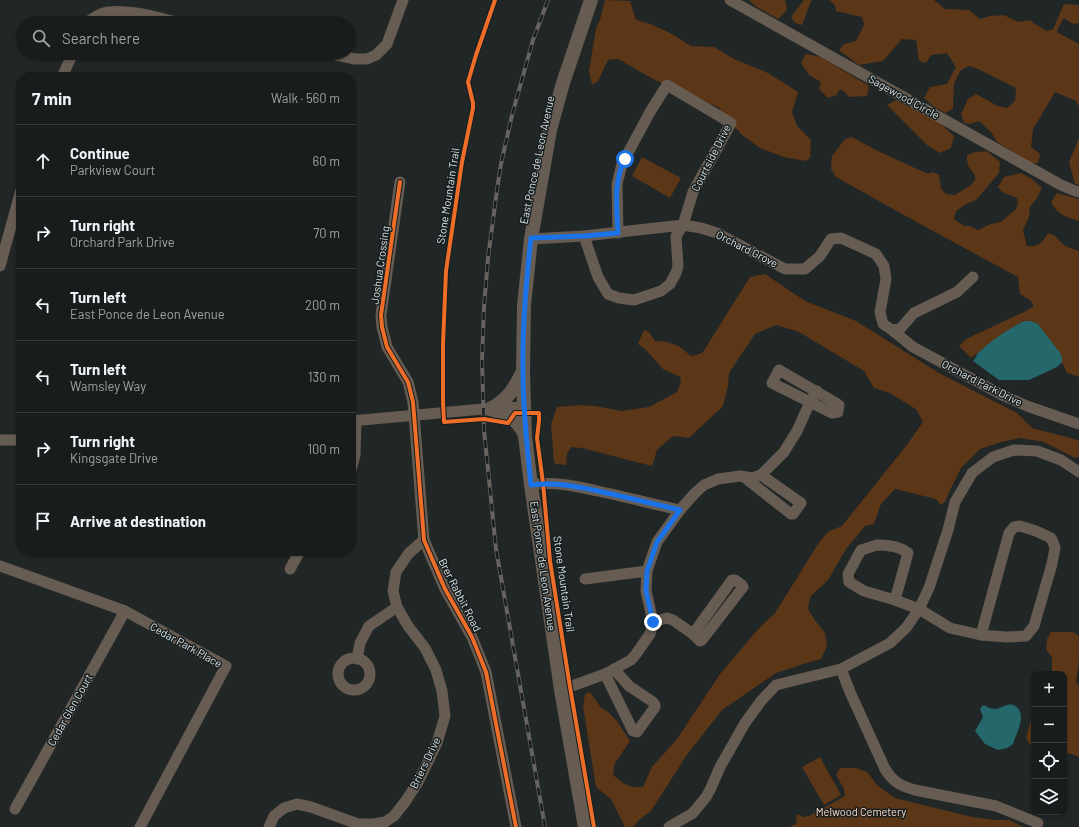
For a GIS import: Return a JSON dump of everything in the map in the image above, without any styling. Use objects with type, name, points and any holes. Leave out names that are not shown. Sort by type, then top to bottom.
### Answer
[{"type":"main road","name":"East Ponce de Leon Avenue","points":[[585,827],[561,690],[531,485],[525,436],[523,372],[524,305],[531,238],[552,123],[562,83],[591,0]]},
{"type":"main road","points":[[490,409],[498,405],[507,397],[523,372]]},
{"type":"main road","points":[[490,409],[512,417],[520,426],[525,436]]},
{"type":"street","points":[[356,59],[367,59],[376,55],[387,44],[404,0]]},
{"type":"street","name":"Sagewood Circle","points":[[730,0],[1061,185],[1079,192]]},
{"type":"street","points":[[95,16],[108,12],[131,13],[146,16]]},
{"type":"street","points":[[64,72],[70,60]]},
{"type":"street","name":"Courtside Drive","points":[[618,233],[618,184],[622,164],[650,112],[667,85],[731,123],[693,192],[683,225]]},
{"type":"street","name":"Joshua Crossing","points":[[400,182],[382,315],[382,327],[387,347],[408,382],[414,402],[414,415]]},
{"type":"street","points":[[0,266],[16,208]]},
{"type":"street","points":[[531,238],[584,236],[683,225]]},
{"type":"street","points":[[584,236],[598,277],[608,294],[619,298],[634,300],[661,291],[670,284],[678,266],[676,236],[683,225]]},
{"type":"street","name":"Orchard Grove","points":[[683,225],[701,228],[717,233],[785,269],[805,269],[820,256],[831,239],[841,238],[876,254],[884,266],[886,279],[880,312],[883,324],[892,330]]},
{"type":"street","points":[[892,330],[900,329],[914,313],[957,292],[973,277]]},
{"type":"street","name":"Orchard Park Drive","points":[[892,330],[913,347],[1002,395],[1027,406],[1079,424]]},
{"type":"street","points":[[779,370],[839,405],[838,412],[832,413],[810,402],[772,383],[779,370]]},
{"type":"street","points":[[561,690],[610,672],[631,660],[650,634],[653,622],[646,591],[647,571],[657,542],[680,510],[704,485],[718,478],[740,476],[752,478],[761,475],[784,452],[797,431],[810,402],[817,391]]},
{"type":"street","points":[[356,421],[524,407]]},
{"type":"street","name":"Brer Rabbit Road","points":[[414,415],[424,540],[445,589],[472,637],[486,672],[516,827]]},
{"type":"street","points":[[0,440],[16,440]]},
{"type":"street","points":[[669,827],[693,813],[706,798],[720,767],[745,723],[761,701],[776,685],[842,669],[890,643],[906,628],[919,609],[928,588],[946,537],[955,502],[972,473],[993,457],[1014,450],[1037,451],[1061,460],[1079,472]]},
{"type":"street","points":[[744,477],[791,514],[793,514],[801,503],[761,475]]},
{"type":"street","points":[[531,485],[543,483],[565,484],[680,510]]},
{"type":"street","points":[[895,600],[908,553],[904,549],[887,545],[877,545],[861,550],[848,574],[849,582],[864,591],[919,609],[950,628],[981,635],[1006,637],[1026,636],[1034,626],[1052,564],[1055,548],[1054,542],[1051,538],[1020,526],[1014,527],[1009,533],[981,635]]},
{"type":"street","name":"Briers Drive","points":[[269,827],[274,816],[284,808],[297,804],[311,807],[358,825],[385,822],[394,816],[406,802],[418,782],[437,743],[445,716],[442,691],[436,670],[425,648],[396,607],[393,591],[396,572],[409,553],[424,540]]},
{"type":"street","points":[[290,569],[297,556]]},
{"type":"street","name":"Cedar Park Place","points":[[0,566],[125,611],[226,666],[140,827]]},
{"type":"street","points":[[585,579],[647,571]]},
{"type":"street","points":[[653,622],[667,618],[673,620],[693,634],[700,641],[743,586],[735,580],[732,580],[693,634]]},
{"type":"street","points":[[357,659],[360,643],[369,626],[396,607]]},
{"type":"street","name":"Cedar Glen Court","points":[[15,809],[125,611]]},
{"type":"street","points":[[842,669],[850,692],[890,778],[905,788],[996,806],[1038,823]]},
{"type":"street","points":[[610,672],[653,702],[655,705],[637,732],[633,731],[610,672]]},
{"type":"green space","points":[[605,0],[630,1],[636,20],[653,25],[672,34],[691,46],[714,47],[734,59],[768,73],[798,92],[792,112],[797,126],[811,140],[810,158],[806,161],[784,157],[760,148],[741,134],[718,107],[655,80],[618,59],[608,60],[598,81],[592,85],[589,71],[596,28],[600,20]]},
{"type":"green space","points":[[749,0],[785,0],[787,10],[778,19],[755,6]]},
{"type":"green space","points":[[804,0],[812,0],[802,25],[795,23],[791,17]]},
{"type":"green space","points":[[829,0],[934,0],[945,9],[969,10],[980,19],[990,16],[1004,15],[1018,22],[1031,20],[1033,23],[1047,31],[1053,29],[1064,4],[1079,5],[1079,23],[1073,24],[1064,18],[1057,32],[1079,44],[1079,107],[1076,101],[1055,92],[1033,129],[1031,147],[1040,154],[1038,163],[1030,163],[997,142],[991,132],[979,121],[970,124],[964,123],[961,114],[968,99],[976,94],[998,106],[1007,108],[1015,101],[1016,88],[969,66],[961,70],[954,83],[953,109],[945,113],[933,106],[924,98],[930,87],[947,84],[956,67],[947,53],[931,55],[926,63],[919,61],[916,40],[902,39],[883,61],[859,65],[839,50],[844,44],[856,41],[864,25],[862,17],[836,11],[835,5]]},
{"type":"green space","points":[[806,54],[821,57],[869,86],[867,96],[849,97],[840,89],[836,95],[828,98],[819,89],[821,82],[809,75],[801,63]]},
{"type":"green space","points":[[896,100],[940,123],[954,136],[951,148],[940,153],[928,146],[887,105]]},
{"type":"green space","points":[[852,137],[878,151],[928,174],[933,172],[939,175],[941,189],[946,194],[955,195],[970,185],[975,179],[974,174],[968,165],[967,155],[975,152],[987,151],[1000,162],[999,173],[976,200],[966,204],[956,211],[954,219],[964,226],[970,226],[978,230],[991,224],[1001,222],[1016,209],[1018,203],[1017,198],[1002,192],[998,187],[1004,177],[1021,173],[1032,179],[1042,188],[1030,207],[1029,217],[1023,230],[1027,246],[1040,244],[1048,233],[1055,236],[1065,246],[1079,251],[1079,377],[1067,373],[1062,362],[1062,357],[1031,321],[1025,321],[1018,324],[971,358],[959,346],[966,339],[1034,306],[1030,300],[1020,294],[1018,277],[836,177],[831,169],[832,156],[845,139]]},
{"type":"green space","points":[[1079,138],[1079,185],[1075,184],[1069,162]]},
{"type":"green space","points":[[642,157],[681,178],[670,198],[632,176]]},
{"type":"green space","points":[[1057,193],[1079,199],[1079,221],[1063,215],[1056,210],[1051,202]]},
{"type":"green space","points":[[765,274],[805,301],[856,321],[939,373],[1017,413],[1032,428],[1079,441],[1079,457],[1075,458],[1044,442],[1020,438],[980,449],[961,468],[945,502],[941,505],[936,499],[895,489],[881,504],[874,524],[865,526],[846,549],[828,580],[810,597],[808,609],[825,633],[827,646],[821,659],[776,673],[722,710],[686,756],[651,811],[639,820],[633,827],[625,827],[611,799],[596,787],[583,707],[585,694],[590,692],[601,708],[607,711],[617,721],[630,741],[615,763],[613,775],[626,785],[643,787],[652,767],[677,739],[720,674],[760,627],[775,613],[820,541],[829,531],[842,526],[906,446],[923,422],[917,410],[890,393],[874,388],[864,371],[799,332],[776,325],[755,334],[729,373],[728,386],[723,406],[689,438],[673,436],[657,450],[652,466],[582,448],[571,447],[567,454],[566,465],[556,464],[554,462],[551,424],[557,407],[579,405],[595,406],[622,411],[649,407],[677,392],[681,382],[680,377],[663,369],[645,349],[638,344],[644,330],[649,332],[655,341],[667,342],[679,346],[691,356],[697,355],[703,352],[750,277]]},
{"type":"green space","points":[[1051,632],[1073,632],[1079,636],[1079,661],[1076,682],[1079,686],[1079,757],[1067,753],[1067,671],[1052,671],[1052,658],[1046,649],[1047,639]]},
{"type":"green space","points":[[1031,719],[1031,746],[1026,738]]},
{"type":"green space","points":[[820,757],[841,795],[824,805],[802,767]]},
{"type":"green space","name":"Melwood Cemetery","points":[[840,768],[856,768],[867,772],[877,785],[895,798],[972,817],[1009,820],[1023,827],[789,827],[796,824],[797,814],[804,817],[809,816],[845,796],[844,789],[836,775]]},
{"type":"water","points":[[1025,321],[1031,321],[1038,324],[1060,353],[1062,362],[1057,367],[1029,380],[999,380],[973,361],[978,353],[988,344]]},
{"type":"water","points":[[983,705],[995,709],[1013,705],[1020,711],[1020,725],[1011,745],[998,750],[985,744],[975,731],[983,717],[980,709]]},
{"type":"railway","points":[[545,827],[496,549],[484,430],[482,360],[488,258],[501,164],[512,115],[533,40],[548,0]]},
{"type":"cycle path","name":"Stone Mountain Trail","points":[[495,0],[468,82],[473,108],[462,162],[446,271],[443,344],[444,422],[484,419],[508,423],[515,413],[539,413],[537,438],[543,483],[550,561],[594,827]]},
{"type":"cycle path","points":[[400,182],[381,315],[382,327],[387,347],[408,382],[413,402],[424,540],[445,589],[472,637],[486,672],[516,827]]},
{"type":"route","points":[[625,159],[622,164],[618,184],[618,233],[531,238],[524,305],[523,372],[525,436],[531,485],[543,483],[565,484],[680,510],[657,542],[647,571],[646,591],[653,622]]}]
